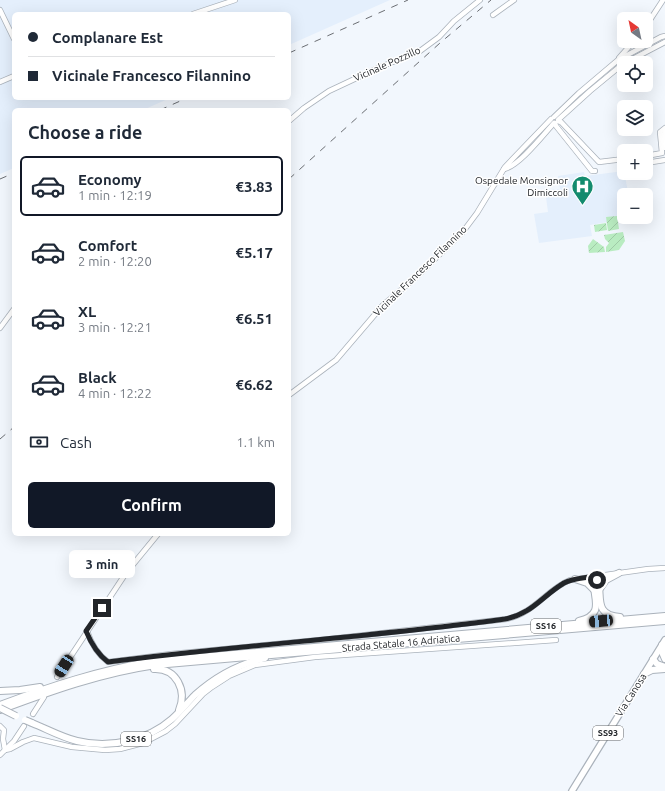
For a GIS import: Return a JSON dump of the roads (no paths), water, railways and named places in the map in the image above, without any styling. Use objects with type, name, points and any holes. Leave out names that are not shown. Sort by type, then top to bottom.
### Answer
[{"type":"highway","points":[[575,579],[587,583],[597,592],[604,582],[619,573]]},
{"type":"highway","name":"SS16","points":[[595,576],[594,581],[601,605],[609,614],[617,617],[646,618]]},
{"type":"highway","name":"SS16","points":[[536,627],[578,621],[586,618],[592,614],[596,608],[597,592]]},
{"type":"highway","name":"Strada Statale 16 Adriatica","points":[[0,709],[58,688],[109,674],[144,667],[536,627],[646,618],[662,619]]},
{"type":"highway","name":"Strada Statale 16 Adriatica","points":[[0,705],[70,680],[108,670],[154,661],[662,619]]},
{"type":"highway","points":[[663,643],[662,651],[665,659]]},
{"type":"highway","name":"SS16","points":[[0,709],[16,716],[25,723],[32,723],[76,741],[92,744],[113,744],[129,741],[145,736],[162,727],[205,686],[233,669],[260,659],[302,652]]},
{"type":"highway","points":[[653,659],[657,659],[665,663]]},
{"type":"highway","points":[[653,659],[657,664],[665,668]]},
{"type":"highway","points":[[644,674],[652,670],[665,668]]},
{"type":"highway","name":"SS16","points":[[109,674],[155,669],[162,669],[169,672],[177,680],[182,691],[182,701],[178,713]]},
{"type":"highway","name":"SS16","points":[[0,691],[28,689],[70,680]]},
{"type":"main road","name":"Via Canosa","points":[[572,791],[663,643]]},
{"type":"street","points":[[200,12],[235,0]]},
{"type":"street","name":"Vicinale Pozzillo","points":[[291,119],[304,108],[328,92],[378,68],[420,51],[439,37],[480,0]]},
{"type":"street","points":[[493,15],[514,0]]},
{"type":"street","points":[[653,15],[663,0]]},
{"type":"street","points":[[0,10],[12,35]]},
{"type":"street","points":[[626,56],[665,36]]},
{"type":"street","points":[[638,56],[665,42]]},
{"type":"street","points":[[621,56],[628,48]]},
{"type":"street","points":[[555,121],[579,93],[617,61]]},
{"type":"street","points":[[555,121],[617,69]]},
{"type":"street","points":[[0,82],[12,77]]},
{"type":"street","points":[[555,121],[561,122],[599,162],[617,160]]},
{"type":"street","points":[[555,121],[556,126],[586,164],[592,171],[595,171]]},
{"type":"street","name":"Vicinale Francesco Filannino","points":[[291,394],[336,360],[383,305],[414,279],[462,233],[477,213],[504,169],[555,121]]},
{"type":"street","points":[[653,155],[662,153],[660,132],[665,128]]},
{"type":"street","points":[[665,132],[665,148]]},
{"type":"street","points":[[586,164],[594,157]]},
{"type":"street","points":[[653,162],[665,160]]},
{"type":"street","points":[[0,328],[12,312]]},
{"type":"street","points":[[57,677],[86,631],[126,573],[156,536]]},
{"type":"street","points":[[86,631],[92,644],[101,656],[108,662],[171,654],[329,639],[509,618],[529,610],[562,584],[575,579],[665,568]]},
{"type":"street","points":[[5,750],[34,738],[72,747],[105,750],[120,749],[142,743],[166,731],[175,724],[203,694],[212,687],[229,676],[255,665],[315,657],[556,640]]},
{"type":"street","points":[[32,714],[44,697]]},
{"type":"street","points":[[0,755],[14,741],[25,723]]},
{"type":"street","points":[[0,726],[4,730],[3,738],[5,750]]},
{"type":"railway","points":[[291,52],[408,0]]},
{"type":"railway","points":[[291,177],[440,43],[491,0]]},
{"type":"railway","points":[[164,108],[182,100]]},
{"type":"railway","points":[[0,179],[12,174]]},
{"type":"railway","points":[[0,439],[12,429]]},
{"type":"place","name":"Ospedale Monsignor Dimiccoli","points":[[583,206]]}]
